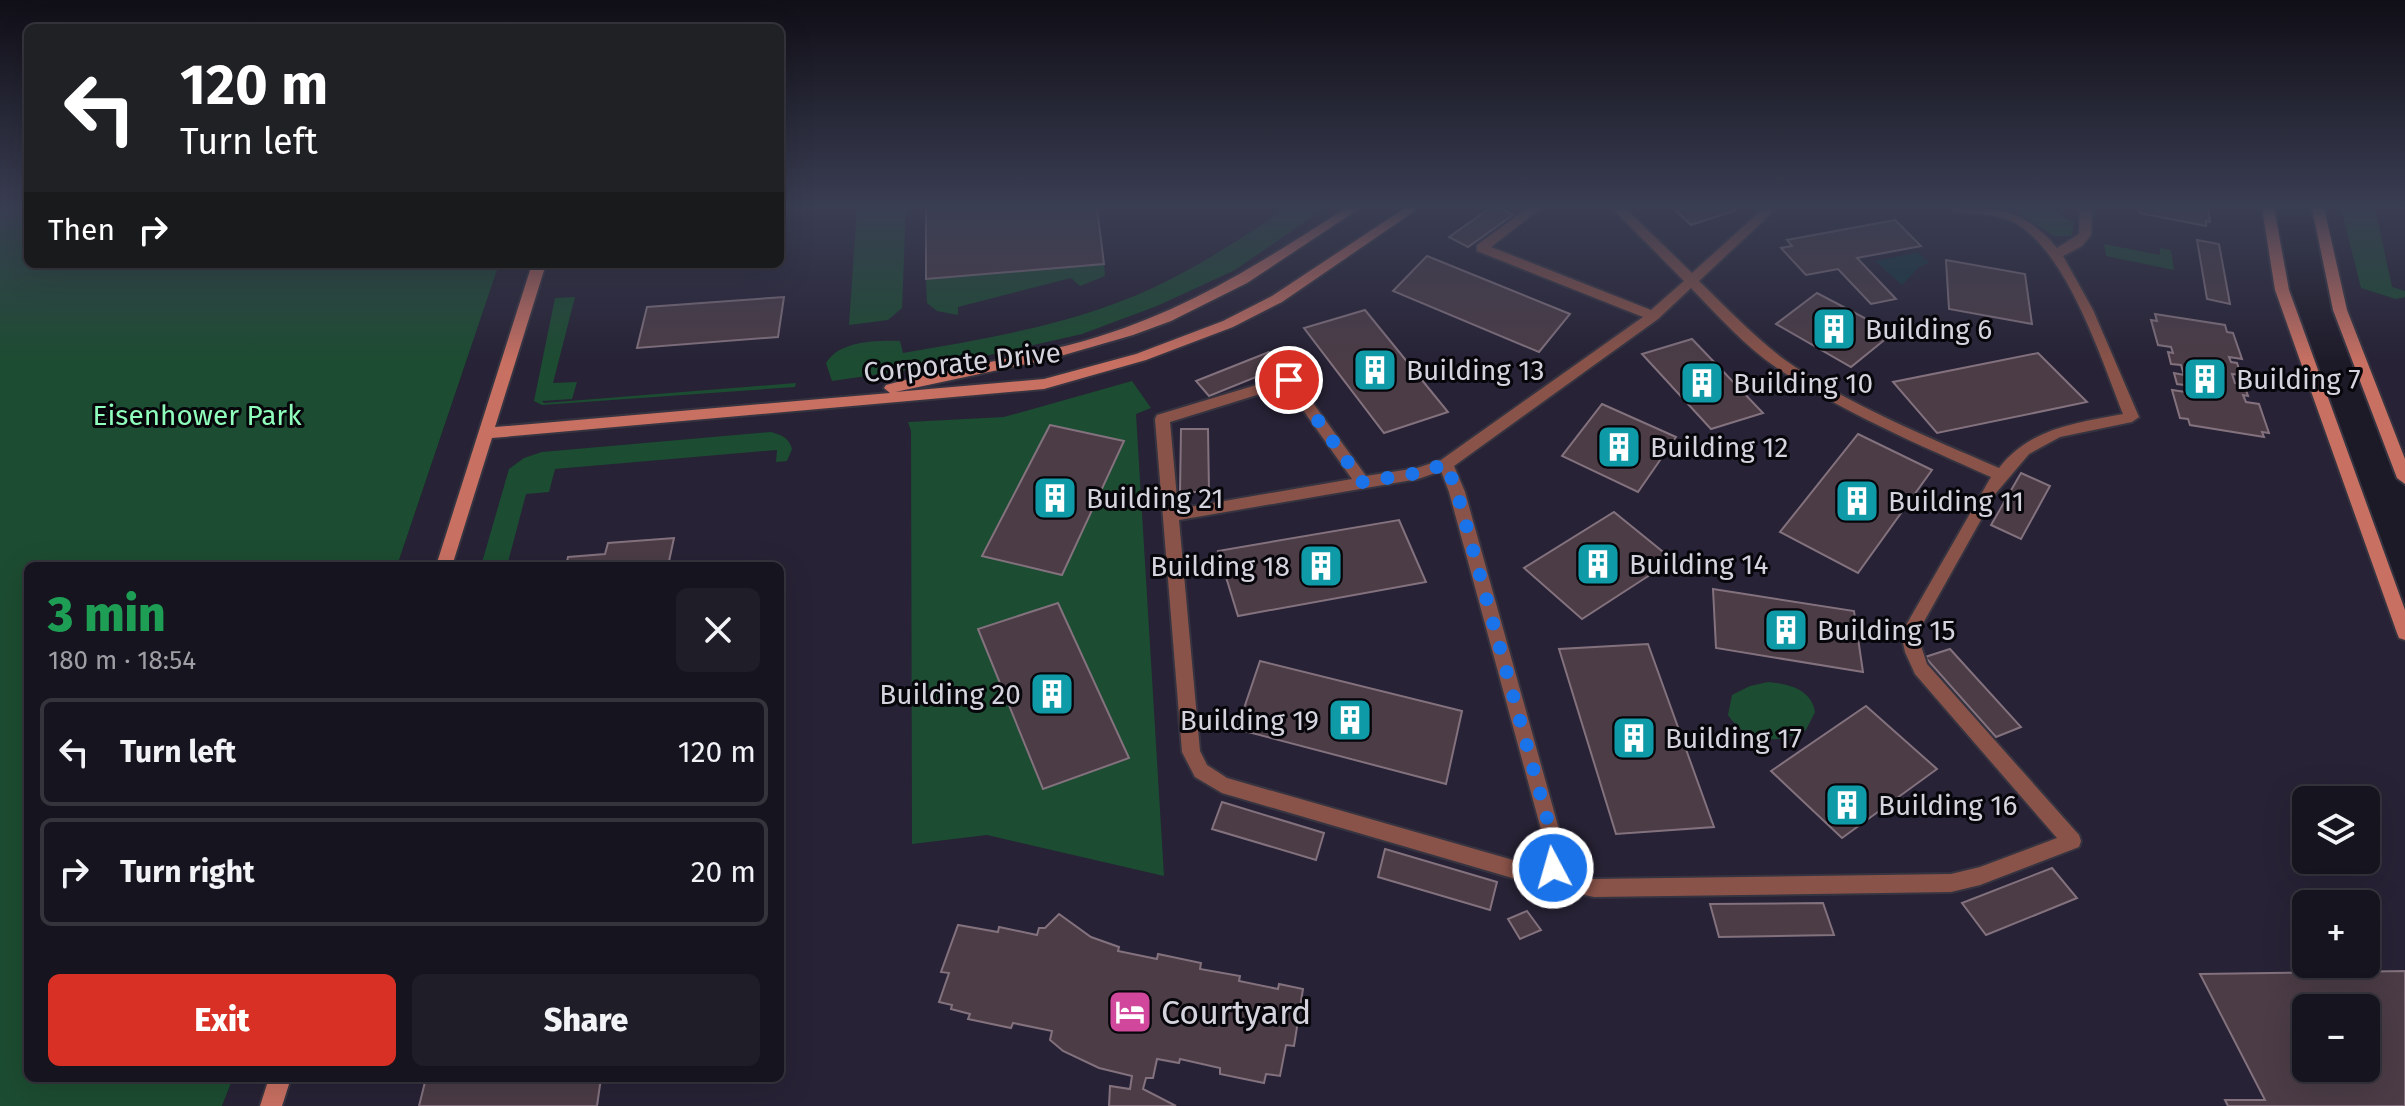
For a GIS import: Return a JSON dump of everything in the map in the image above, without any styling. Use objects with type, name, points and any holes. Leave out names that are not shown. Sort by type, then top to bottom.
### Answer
[{"type":"main road","name":"Corporate Drive","points":[[811,404],[1013,364],[1146,325],[1228,288],[1273,260]]},
{"type":"main road","name":"Corporate Drive","points":[[485,433],[1044,384],[1130,360],[1203,334],[1266,305],[1335,260]]},
{"type":"main road","points":[[2277,260],[2282,290],[2405,633]]},
{"type":"main road","points":[[2328,260],[2334,293],[2405,478]]},
{"type":"main road","points":[[445,562],[538,268]]},
{"type":"main road","points":[[271,1106],[279,1082]]},
{"type":"street","points":[[1511,260],[1653,316]]},
{"type":"street","points":[[1672,260],[1753,342],[1801,378],[1873,418],[2000,475]]},
{"type":"street","points":[[1170,516],[1418,473],[1446,464],[1653,316],[1717,260]]},
{"type":"street","points":[[1362,482],[1289,380],[1162,419],[1191,752],[1201,771],[1222,785],[1551,879],[1613,889],[1935,884],[1980,876],[2072,841],[1921,669],[1910,642],[1911,626],[2000,475],[2024,450],[2056,433],[2132,417],[2074,285],[2059,260]]},
{"type":"street","points":[[1446,464],[1457,492],[1551,833],[1551,879]]},
{"type":"shaded area","points":[[784,260],[2276,260],[2405,633],[2405,1106],[222,1106],[231,1082],[784,1082],[784,562],[398,562],[498,268],[784,268]]},
{"type":"shaded area","points":[[1926,260],[1929,263],[1919,267],[1902,285],[1875,261]]},
{"type":"shaded area","points":[[2328,260],[2405,260],[2405,478],[2334,293]]},
{"type":"green space","name":"Eisenhower Park","points":[[0,260],[24,260],[24,268],[498,268],[398,562],[24,562],[24,1082],[231,1082],[222,1106],[0,1106]]},
{"type":"green space","points":[[853,260],[904,260],[902,308],[888,320],[849,325]]},
{"type":"green space","points":[[1205,260],[1250,260],[1235,270],[1157,306],[1082,334],[949,364],[832,381],[826,363],[840,350],[869,342],[900,341],[903,353],[1041,326],[1108,306]]},
{"type":"green space","points":[[2124,260],[2172,260],[2174,270]]},
{"type":"green space","points":[[2354,260],[2386,260],[2392,287],[2405,291],[2405,297],[2396,299],[2361,288]]},
{"type":"green space","points":[[1104,264],[1105,276],[1080,286],[1071,278],[958,307],[958,315],[937,311],[927,303],[926,279]]},
{"type":"green space","points":[[575,297],[553,383],[577,382],[572,399],[542,401],[544,403],[796,383],[795,387],[542,405],[534,401],[555,298]]},
{"type":"green space","points":[[1132,381],[1151,408],[1136,414],[1164,876],[987,835],[912,844],[911,431],[908,422],[1004,417]]},
{"type":"green space","points":[[771,432],[782,436],[792,449],[787,461],[776,462],[777,450],[555,469],[549,492],[526,494],[508,562],[482,562],[509,469],[524,458],[542,452]]},
{"type":"green space","points":[[1768,682],[1791,686],[1809,698],[1815,712],[1806,730],[1784,738],[1763,739],[1735,724],[1728,715],[1732,695]]},
{"type":"building","points":[[926,260],[1103,260],[1104,264],[926,279]]},
{"type":"building","points":[[1423,260],[1436,260],[1570,314],[1539,352],[1393,291]]},
{"type":"building","points":[[1792,260],[1859,260],[1896,299],[1871,304],[1838,269],[1806,275]]},
{"type":"building","points":[[1946,260],[2025,274],[2032,324],[1949,309]]},
{"type":"building","points":[[2200,260],[2222,260],[2230,304],[2207,299]]},
{"type":"building","name":"Building 6","points":[[1817,293],[1893,333],[1851,367],[1776,324]]},
{"type":"building","points":[[784,297],[778,337],[637,348],[647,307]]},
{"type":"building","name":"Building 13","points":[[1365,310],[1448,412],[1384,433],[1304,328]]},
{"type":"building","name":"Building 7","points":[[2155,314],[2225,325],[2227,332],[2233,333],[2242,359],[2229,357],[2231,362],[2237,363],[2241,375],[2232,374],[2235,383],[2244,384],[2248,396],[2243,395],[2246,402],[2259,404],[2269,433],[2262,432],[2264,437],[2190,425],[2188,419],[2180,418],[2172,390],[2186,392],[2184,385],[2177,384],[2174,373],[2184,375],[2181,365],[2171,364],[2168,352],[2173,353],[2171,347],[2158,345],[2151,320],[2157,321]]},
{"type":"building","name":"Building 10","points":[[1692,339],[1763,413],[1711,429],[1642,354]]},
{"type":"building","points":[[1269,352],[1283,366],[1209,396],[1196,381]]},
{"type":"building","points":[[2038,353],[2087,402],[1937,433],[1893,382]]},
{"type":"building","name":"Building 12","points":[[1602,404],[1676,437],[1638,492],[1562,456]]},
{"type":"building","name":"Building 21","points":[[1050,425],[1124,441],[1062,575],[982,556]]},
{"type":"building","points":[[1181,429],[1208,429],[1209,492],[1180,492]]},
{"type":"building","name":"Building 11","points":[[1858,434],[1932,470],[1858,573],[1780,532]]},
{"type":"building","points":[[2021,473],[2050,486],[2021,539],[1991,525]]},
{"type":"building","name":"Building 14","points":[[1614,512],[1673,560],[1582,619],[1524,568]]},
{"type":"building","name":"Building 18","points":[[1399,520],[1426,582],[1238,616],[1218,551]]},
{"type":"building","points":[[674,538],[669,562],[567,562],[568,557],[605,554],[608,543]]},
{"type":"building","name":"Building 15","points":[[1713,589],[1854,611],[1863,672],[1716,648]]},
{"type":"building","name":"Building 20","points":[[1058,603],[1129,758],[1043,789],[978,629]]},
{"type":"building","name":"Building 17","points":[[1648,644],[1714,827],[1616,834],[1559,649]]},
{"type":"building","points":[[1950,649],[2021,727],[1996,737],[1925,657]]},
{"type":"building","name":"Building 19","points":[[1260,661],[1462,711],[1446,784],[1237,729]]},
{"type":"building","name":"Building 16","points":[[1866,706],[1937,769],[1842,838],[1771,771]]},
{"type":"building","points":[[1222,802],[1324,833],[1316,860],[1212,829]]},
{"type":"building","points":[[1385,849],[1497,882],[1490,910],[1378,877]]},
{"type":"building","points":[[2052,868],[2077,898],[1986,935],[1962,903]]},
{"type":"building","points":[[1823,903],[1834,935],[1719,937],[1710,904]]},
{"type":"building","points":[[1527,911],[1541,930],[1520,939],[1508,919]]},
{"type":"building","name":"Courtyard","points":[[1059,914],[1091,937],[1119,947],[1118,951],[1157,959],[1158,954],[1201,963],[1200,969],[1240,976],[1239,981],[1278,989],[1279,984],[1303,989],[1294,1046],[1286,1045],[1280,1076],[1266,1074],[1264,1083],[1220,1074],[1220,1068],[1180,1059],[1179,1063],[1157,1059],[1153,1078],[1146,1078],[1143,1089],[1176,1106],[1109,1106],[1110,1086],[1130,1089],[1132,1076],[1099,1068],[1063,1051],[1050,1040],[1052,1031],[1013,1023],[1011,1028],[968,1019],[970,1014],[939,1002],[949,973],[941,972],[958,925],[998,932],[999,927],[1037,935],[1039,928],[1045,928]]},
{"type":"building","points":[[2380,971],[2405,971],[2405,1106],[2228,1106],[2225,1100],[2265,1100],[2200,974],[2292,973],[2292,978],[2380,978]]},
{"type":"building","points":[[425,1082],[600,1082],[597,1106],[419,1106]]},
{"type":"place","name":"Building 6","points":[[1834,329]]},
{"type":"place","name":"Building 13","points":[[1375,370]]},
{"type":"place","name":"Building 7","points":[[2205,379]]},
{"type":"place","name":"Building 10","points":[[1702,383]]},
{"type":"place","name":"Building 12","points":[[1619,447]]},
{"type":"place","name":"Building 21","points":[[1055,498]]},
{"type":"place","name":"Building 11","points":[[1857,501]]},
{"type":"place","name":"Building 14","points":[[1598,564]]},
{"type":"place","name":"Building 18","points":[[1321,566]]},
{"type":"place","name":"Building 15","points":[[1786,630]]},
{"type":"place","name":"Building 20","points":[[1052,694]]},
{"type":"place","name":"Building 19","points":[[1350,720]]},
{"type":"place","name":"Building 17","points":[[1634,738]]},
{"type":"place","name":"Building 16","points":[[1847,805]]},
{"type":"place","name":"Courtyard","points":[[1130,1012]]},
{"type":"route","points":[[1289,380],[1362,482],[1418,473],[1446,464],[1457,492],[1551,833],[1553,868]]}]
